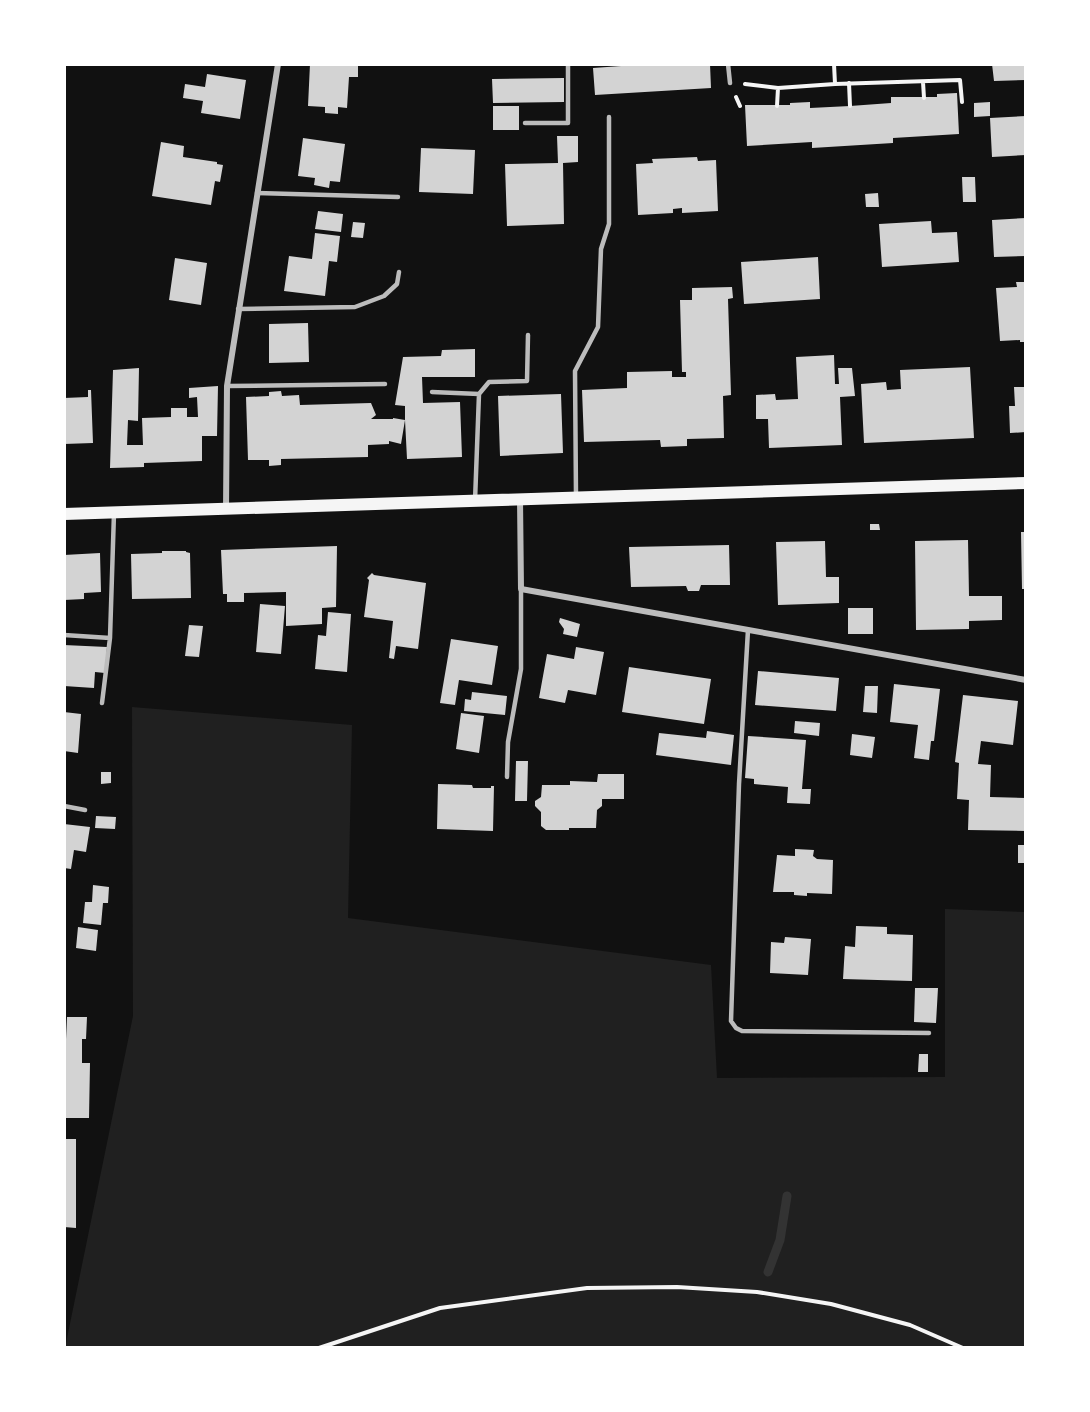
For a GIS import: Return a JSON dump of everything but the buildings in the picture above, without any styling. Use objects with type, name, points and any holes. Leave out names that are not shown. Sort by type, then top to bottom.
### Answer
[{"type":"main road","points":[[64,514],[1026,483]]},
{"type":"street","points":[[226,510],[227,386],[278,64]]},
{"type":"street","points":[[520,499],[520,589],[1026,680]]},
{"type":"lane","points":[[525,123],[567,123],[568,64]]},
{"type":"lane","points":[[728,64],[730,83]]},
{"type":"lane","points":[[576,497],[575,371],[598,327],[601,249],[609,224],[609,117]]},
{"type":"lane","points":[[257,194],[398,197]]},
{"type":"lane","points":[[238,309],[355,307],[384,296],[397,284],[399,272]]},
{"type":"lane","points":[[475,501],[479,394],[489,382],[527,381],[528,335]]},
{"type":"lane","points":[[227,386],[385,384]]},
{"type":"lane","points":[[432,392],[479,394]]},
{"type":"lane","points":[[102,703],[110,638],[114,513]]},
{"type":"lane","points":[[507,777],[508,742],[521,669],[520,589]]},
{"type":"lane","points":[[748,630],[738,784],[731,1021],[741,1031],[929,1033]]},
{"type":"lane","points":[[64,635],[110,638]]},
{"type":"lane","points":[[64,806],[85,810]]},
{"type":"path","points":[[834,64],[836,84]]},
{"type":"path","points":[[730,83],[777,88],[849,83],[960,80],[962,102]]},
{"type":"path","points":[[923,82],[924,98]]},
{"type":"path","points":[[849,83],[850,106]]},
{"type":"path","points":[[777,88],[777,106]]},
{"type":"path","points":[[319,1347],[440,1308],[587,1288],[677,1287],[757,1292],[831,1304],[910,1325],[963,1347]]},
{"type":"shaded area","points":[[132,707],[352,725],[348,918],[711,965],[717,1078],[945,1077],[945,909],[1025,912],[1025,1347],[65,1348],[133,1016]]},
{"type":"waterway","points":[[768,1272],[780,1240],[787,1196]]}]
